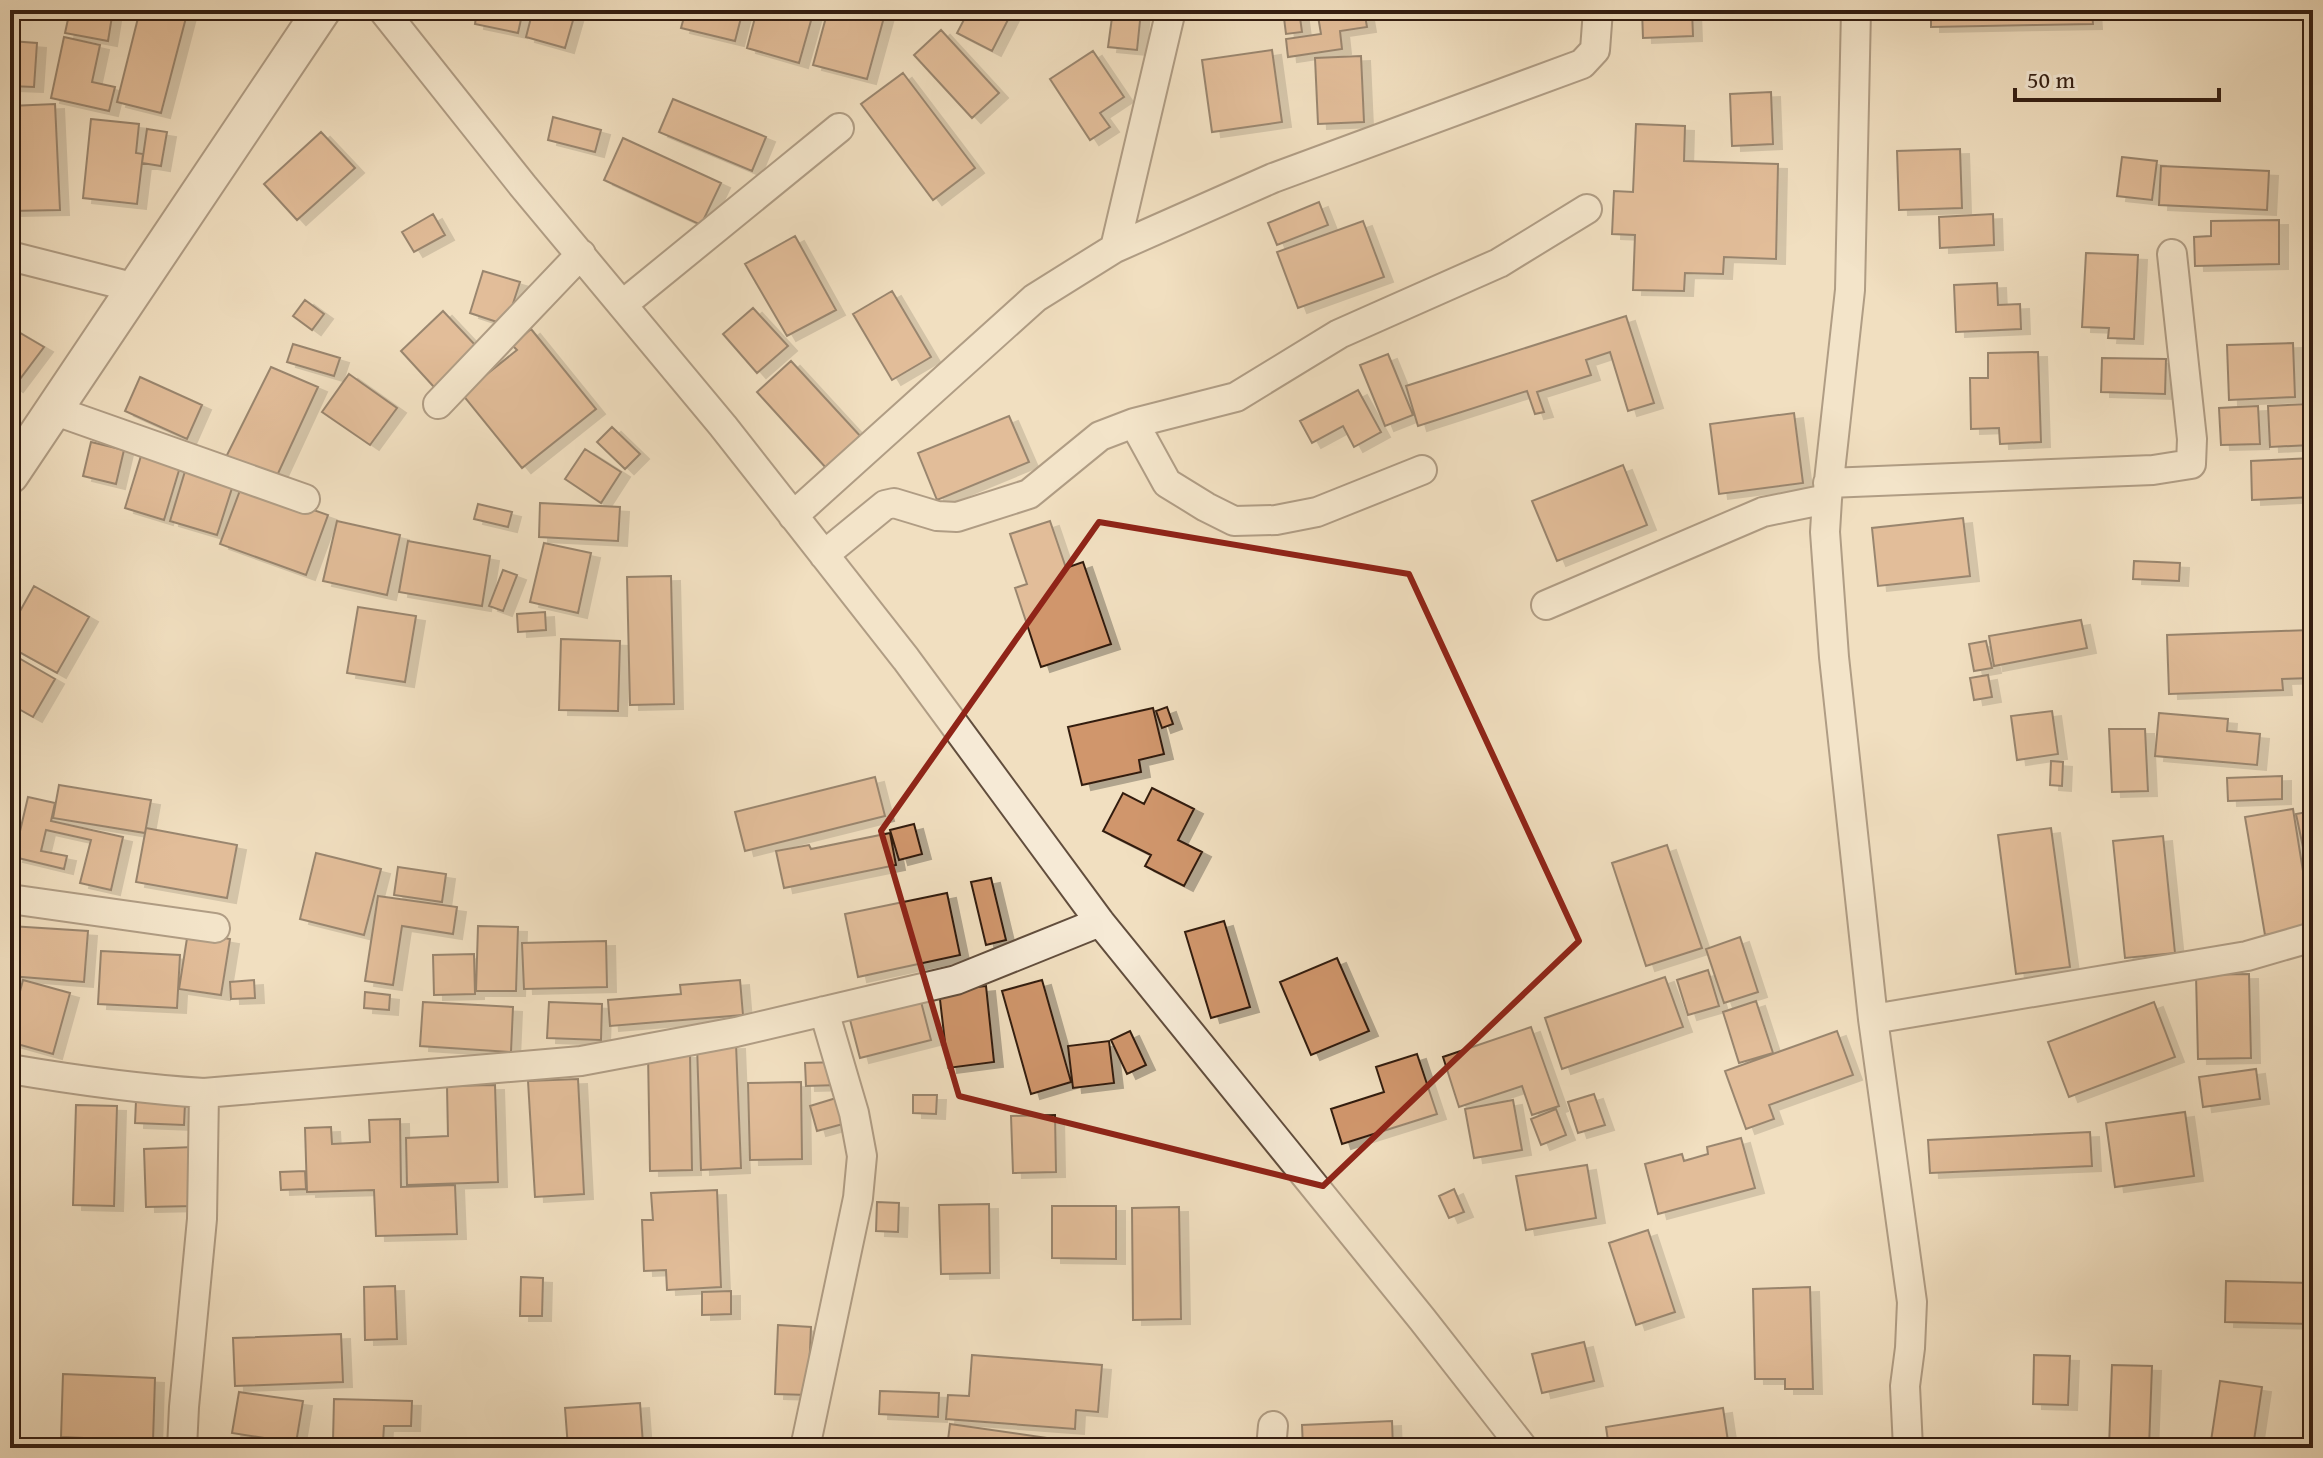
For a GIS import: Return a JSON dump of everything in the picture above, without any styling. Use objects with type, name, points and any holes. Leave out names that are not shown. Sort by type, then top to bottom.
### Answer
[{"type":"street","points":[[10,475],[322,10]]},
{"type":"street","points":[[383,10],[723,426],[906,659],[1100,922],[1523,1448]]},
{"type":"street","points":[[1115,248],[1171,10]]},
{"type":"street","points":[[793,516],[1035,298],[1115,248],[1273,178],[1582,64],[1595,50],[1598,10]]},
{"type":"street","points":[[1856,10],[1850,290],[1825,532],[1834,657],[1873,1019],[1912,1302],[1905,1386],[1908,1448]]},
{"type":"street","points":[[622,305],[839,128]]},
{"type":"street","points":[[824,555],[885,505],[894,503],[937,516],[957,517],[1029,494],[1100,436],[1134,423],[1236,397],[1339,334],[1499,263],[1587,209]]},
{"type":"street","points":[[438,404],[581,254]]},
{"type":"street","points":[[1546,605],[1763,512],[1828,491],[2153,470],[2191,464],[2192,439],[2172,254]]},
{"type":"street","points":[[10,256],[136,288]]},
{"type":"street","points":[[53,410],[305,499]]},
{"type":"street","points":[[1134,423],[1167,483],[1234,521],[1276,520],[1317,512],[1422,470]]},
{"type":"street","points":[[10,899],[215,928]]},
{"type":"street","points":[[10,1069],[76,1081],[204,1093],[581,1061],[736,1032],[956,980],[1100,922]]},
{"type":"street","points":[[1873,1019],[2247,956],[2313,937]]},
{"type":"street","points":[[805,1448],[858,1198],[862,1156],[854,1113],[824,1011]]},
{"type":"street","points":[[182,1448],[202,1219],[204,1093]]},
{"type":"highlighted area","points":[[1099,522],[1409,574],[1579,941],[1323,1186],[959,1096],[881,831]]},
{"type":"building","points":[[70,10],[113,10],[108,41],[65,33]]},
{"type":"building","points":[[140,10],[188,10],[161,113],[117,102]]},
{"type":"building","points":[[477,10],[523,10],[518,33],[475,24]]},
{"type":"building","points":[[533,10],[576,10],[565,48],[526,37]]},
{"type":"building","points":[[686,10],[743,10],[735,41],[681,28]]},
{"type":"building","points":[[757,10],[814,10],[799,63],[747,48]]},
{"type":"building","points":[[828,10],[886,10],[867,79],[813,65]]},
{"type":"building","points":[[969,10],[1013,10],[992,51],[957,33]]},
{"type":"building","points":[[1113,10],[1141,11],[1137,50],[1108,47]]},
{"type":"building","points":[[1226,10],[1274,10],[1274,12],[1226,15]]},
{"type":"building","points":[[1283,10],[1299,10],[1302,32],[1286,34]]},
{"type":"building","points":[[1317,10],[1364,10],[1367,27],[1340,31],[1342,49],[1288,57],[1286,39],[1321,34]]},
{"type":"building","points":[[1642,10],[1692,10],[1693,36],[1643,38]]},
{"type":"building","points":[[1931,10],[2092,10],[2093,24],[1931,27]]},
{"type":"building","points":[[941,30],[999,93],[972,118],[914,55]]},
{"type":"building","points":[[64,37],[100,45],[92,82],[115,87],[109,111],[51,98]]},
{"type":"building","points":[[10,41],[37,43],[34,87],[10,86]]},
{"type":"building","points":[[1272,50],[1282,122],[1212,132],[1202,60]]},
{"type":"building","points":[[1093,51],[1124,97],[1100,113],[1110,127],[1090,140],[1050,79]]},
{"type":"building","points":[[1361,56],[1364,122],[1318,124],[1315,58]]},
{"type":"building","points":[[903,73],[975,168],[933,200],[861,104]]},
{"type":"building","points":[[1771,92],[1773,144],[1732,146],[1730,94]]},
{"type":"building","points":[[673,99],[766,137],[752,171],[659,132]]},
{"type":"building","points":[[55,104],[60,210],[10,211],[10,106]]},
{"type":"building","points":[[553,117],[601,130],[595,152],[548,140]]},
{"type":"building","points":[[91,119],[139,124],[136,153],[143,154],[137,204],[83,198]]},
{"type":"building","points":[[1636,124],[1685,126],[1684,161],[1778,164],[1776,259],[1724,257],[1723,274],[1685,273],[1684,291],[1633,290],[1635,235],[1612,234],[1614,191],[1633,192]]},
{"type":"building","points":[[147,129],[167,132],[161,166],[142,163]]},
{"type":"building","points":[[321,132],[355,168],[297,220],[264,184]]},
{"type":"building","points":[[623,138],[721,183],[701,225],[604,180]]},
{"type":"building","points":[[1960,149],[1962,208],[1899,210],[1897,151]]},
{"type":"building","points":[[2122,157],[2157,161],[2152,200],[2117,196]]},
{"type":"building","points":[[2161,166],[2269,171],[2267,210],[2159,205]]},
{"type":"building","points":[[1319,202],[1328,225],[1277,245],[1268,223]]},
{"type":"building","points":[[433,214],[445,235],[414,252],[402,232]]},
{"type":"building","points":[[1993,214],[1994,245],[1940,248],[1939,217]]},
{"type":"building","points":[[2279,220],[2279,264],[2195,266],[2194,237],[2211,236],[2211,221]]},
{"type":"building","points":[[1363,221],[1384,277],[1298,308],[1277,252]]},
{"type":"building","points":[[795,236],[836,310],[787,336],[745,264]]},
{"type":"building","points":[[2086,253],[2138,255],[2134,339],[2108,338],[2109,328],[2082,327]]},
{"type":"building","points":[[483,271],[520,282],[506,325],[470,313]]},
{"type":"building","points":[[1997,283],[1998,305],[2020,304],[2021,329],[1956,332],[1954,285]]},
{"type":"building","points":[[892,291],[931,357],[892,380],[853,314]]},
{"type":"building","points":[[305,300],[324,314],[312,330],[293,316]]},
{"type":"building","points":[[753,308],[788,346],[757,373],[723,334]]},
{"type":"building","points":[[443,311],[477,347],[434,387],[401,351]]},
{"type":"building","points":[[1626,316],[1654,403],[1628,411],[1610,352],[1586,360],[1591,375],[1537,392],[1544,412],[1535,414],[1527,391],[1418,426],[1406,386]]},
{"type":"building","points":[[10,327],[44,347],[14,387],[10,384]]},
{"type":"building","points":[[531,329],[596,409],[522,468],[462,394],[517,350],[512,345]]},
{"type":"building","points":[[2293,343],[2295,397],[2229,400],[2227,345]]},
{"type":"building","points":[[293,344],[340,358],[334,376],[287,362]]},
{"type":"building","points":[[2038,352],[2041,442],[2000,444],[1999,428],[1971,429],[1970,378],[1988,378],[1988,353]]},
{"type":"building","points":[[1388,354],[1413,415],[1385,426],[1360,365]]},
{"type":"building","points":[[2102,358],[2166,359],[2165,394],[2101,392]]},
{"type":"building","points":[[791,361],[862,438],[827,469],[757,392]]},
{"type":"building","points":[[271,367],[318,387],[275,480],[226,457]]},
{"type":"building","points":[[349,374],[397,408],[370,445],[322,412]]},
{"type":"building","points":[[140,377],[202,405],[187,439],[125,411]]},
{"type":"building","points":[[1358,390],[1381,432],[1354,447],[1343,426],[1312,443],[1300,421]]},
{"type":"building","points":[[2309,404],[2311,445],[2270,447],[2268,406]]},
{"type":"building","points":[[2258,406],[2260,444],[2221,445],[2219,408]]},
{"type":"building","points":[[1794,413],[1803,483],[1719,494],[1710,424]]},
{"type":"building","points":[[1009,416],[1029,462],[937,500],[918,453]]},
{"type":"building","points":[[612,427],[640,454],[625,469],[597,442]]},
{"type":"building","points":[[91,442],[124,450],[116,484],[83,476]]},
{"type":"building","points":[[585,449],[621,472],[601,503],[565,479]]},
{"type":"building","points":[[141,456],[180,467],[164,520],[125,508]]},
{"type":"building","points":[[2313,458],[2313,497],[2252,500],[2251,461]]},
{"type":"building","points":[[1623,465],[1647,525],[1557,561],[1532,501]]},
{"type":"building","points":[[186,468],[234,482],[217,535],[170,521]]},
{"type":"building","points":[[242,485],[328,515],[306,575],[220,544]]},
{"type":"building","points":[[540,503],[620,507],[618,541],[539,537]]},
{"type":"building","points":[[478,504],[512,512],[508,527],[474,519]]},
{"type":"building","points":[[1963,518],[1970,576],[1878,586],[1872,528]]},
{"type":"building","points":[[337,521],[400,535],[387,595],[323,581]]},
{"type":"building","points":[[1050,521],[1066,568],[1083,562],[1111,644],[1041,667],[1015,588],[1027,584],[1010,534]]},
{"type":"building","points":[[408,541],[490,556],[482,606],[399,592]]},
{"type":"building","points":[[544,543],[591,553],[578,613],[530,602]]},
{"type":"building","points":[[2134,561],[2180,563],[2179,581],[2133,579]]},
{"type":"building","points":[[503,570],[517,575],[503,611],[489,606]]},
{"type":"building","points":[[671,576],[674,704],[630,705],[627,577]]},
{"type":"building","points":[[34,586],[89,617],[57,673],[10,647],[10,629]]},
{"type":"building","points":[[358,607],[416,616],[405,682],[347,673]]},
{"type":"building","points":[[545,612],[546,630],[518,632],[517,614]]},
{"type":"building","points":[[2081,620],[2087,648],[1994,666],[1989,636]]},
{"type":"building","points":[[2310,630],[2311,678],[2282,679],[2283,690],[2169,694],[2167,635]]},
{"type":"building","points":[[561,639],[620,641],[618,711],[559,710]]},
{"type":"building","points":[[1986,641],[1992,668],[1974,671],[1969,644]]},
{"type":"building","points":[[10,653],[55,679],[33,717],[10,704]]},
{"type":"building","points":[[1988,675],[1992,697],[1974,700],[1970,678]]},
{"type":"building","points":[[1167,707],[1173,724],[1162,728],[1156,711]]},
{"type":"building","points":[[1153,708],[1164,754],[1139,760],[1141,772],[1082,785],[1068,727]]},
{"type":"building","points":[[2052,711],[2058,754],[2017,760],[2011,716]]},
{"type":"building","points":[[2159,713],[2228,719],[2227,731],[2260,734],[2257,765],[2155,756]]},
{"type":"building","points":[[2109,729],[2145,729],[2148,791],[2112,792]]},
{"type":"building","points":[[2051,761],[2063,762],[2062,786],[2050,785]]},
{"type":"building","points":[[2282,776],[2282,799],[2228,801],[2227,778]]},
{"type":"building","points":[[875,777],[885,816],[745,851],[735,812]]},
{"type":"building","points":[[59,785],[151,800],[145,833],[53,818]]},
{"type":"building","points":[[1152,788],[1194,809],[1178,840],[1202,852],[1184,886],[1145,866],[1151,855],[1103,831],[1123,793],[1144,804]]},
{"type":"building","points":[[28,797],[55,803],[51,821],[123,837],[111,890],[80,883],[91,840],[46,830],[41,851],[67,856],[64,869],[14,857]]},
{"type":"building","points":[[2293,809],[2312,927],[2265,935],[2245,817]]},
{"type":"building","points":[[2313,811],[2313,865],[2307,866],[2296,814]]},
{"type":"building","points":[[914,824],[922,854],[899,860],[890,830]]},
{"type":"building","points":[[146,828],[237,845],[227,898],[136,882]]},
{"type":"building","points":[[2051,828],[2070,967],[2016,974],[1998,835]]},
{"type":"building","points":[[890,833],[896,865],[784,888],[776,851],[809,845],[811,849]]},
{"type":"building","points":[[2163,836],[2175,953],[2125,958],[2113,841]]},
{"type":"building","points":[[1667,845],[1702,948],[1646,966],[1612,863]]},
{"type":"building","points":[[316,853],[381,869],[364,935],[300,919]]},
{"type":"building","points":[[398,867],[446,874],[442,902],[394,895]]},
{"type":"building","points":[[991,878],[1006,940],[986,945],[971,882]]},
{"type":"building","points":[[947,893],[960,955],[858,977],[845,914]]},
{"type":"building","points":[[378,896],[457,907],[453,934],[402,926],[393,985],[365,981]]},
{"type":"building","points":[[1224,921],[1250,1007],[1211,1018],[1185,932]]},
{"type":"building","points":[[10,926],[88,931],[84,982],[10,976]]},
{"type":"building","points":[[478,926],[518,927],[516,991],[476,991]]},
{"type":"building","points":[[188,932],[230,939],[221,995],[179,989]]},
{"type":"building","points":[[1740,937],[1758,992],[1724,1003],[1706,949]]},
{"type":"building","points":[[606,941],[607,987],[524,989],[522,943]]},
{"type":"building","points":[[101,951],[180,955],[177,1008],[98,1004]]},
{"type":"building","points":[[474,954],[475,994],[434,995],[433,955]]},
{"type":"building","points":[[1337,958],[1369,1031],[1311,1055],[1280,982]]},
{"type":"building","points":[[1708,970],[1719,1006],[1688,1015],[1677,980]]},
{"type":"building","points":[[2249,974],[2251,1058],[2198,1059],[2196,975]]},
{"type":"building","points":[[1665,977],[1683,1027],[1562,1069],[1545,1018]]},
{"type":"building","points":[[23,980],[70,993],[53,1054],[10,1042],[10,1029]]},
{"type":"building","points":[[254,980],[255,998],[231,999],[230,982]]},
{"type":"building","points":[[740,980],[743,1015],[610,1026],[608,1000],[681,994],[680,985]]},
{"type":"building","points":[[1042,980],[1071,1082],[1031,1094],[1002,991]]},
{"type":"building","points":[[986,986],[994,1062],[948,1068],[939,991]]},
{"type":"building","points":[[365,992],[390,995],[389,1010],[364,1008]]},
{"type":"building","points":[[919,994],[931,1040],[860,1058],[848,1012]]},
{"type":"building","points":[[1756,1001],[1773,1053],[1739,1063],[1723,1012]]},
{"type":"building","points":[[423,1002],[513,1007],[511,1052],[420,1046]]},
{"type":"building","points":[[549,1002],[602,1004],[601,1040],[547,1038]]},
{"type":"building","points":[[2154,1002],[2175,1057],[2069,1097],[2048,1042]]},
{"type":"building","points":[[1531,1027],[1559,1106],[1532,1115],[1522,1086],[1459,1107],[1443,1057]]},
{"type":"building","points":[[1130,1031],[1146,1065],[1127,1074],[1111,1040]]},
{"type":"building","points":[[1837,1031],[1853,1075],[1769,1105],[1774,1119],[1746,1129],[1725,1071]]},
{"type":"building","points":[[1109,1041],[1114,1083],[1073,1088],[1068,1046]]},
{"type":"building","points":[[736,1044],[741,1168],[701,1170],[697,1045]]},
{"type":"building","points":[[648,1053],[690,1053],[692,1170],[650,1171]]},
{"type":"building","points":[[1417,1054],[1437,1114],[1342,1144],[1331,1109],[1384,1092],[1376,1067]]},
{"type":"building","points":[[838,1062],[839,1085],[806,1086],[805,1063]]},
{"type":"building","points":[[2256,1069],[2260,1099],[2203,1107],[2199,1077]]},
{"type":"building","points":[[578,1079],[584,1194],[535,1197],[528,1081]]},
{"type":"building","points":[[801,1082],[802,1159],[750,1160],[748,1083]]},
{"type":"building","points":[[495,1085],[498,1182],[407,1185],[406,1138],[448,1136],[447,1086]]},
{"type":"building","points":[[1594,1094],[1605,1125],[1578,1133],[1568,1102]]},
{"type":"building","points":[[846,1095],[854,1121],[817,1131],[810,1106]]},
{"type":"building","points":[[913,1095],[937,1095],[936,1114],[913,1113]]},
{"type":"building","points":[[1513,1100],[1522,1150],[1474,1158],[1465,1109]]},
{"type":"building","points":[[136,1101],[185,1103],[184,1125],[135,1123]]},
{"type":"building","points":[[76,1105],[117,1106],[114,1206],[73,1205]]},
{"type":"building","points":[[1556,1109],[1566,1135],[1541,1145],[1531,1119]]},
{"type":"building","points":[[2185,1112],[2194,1176],[2115,1187],[2106,1123]]},
{"type":"building","points":[[1055,1115],[1056,1172],[1013,1173],[1011,1116]]},
{"type":"building","points":[[400,1119],[401,1187],[455,1185],[457,1234],[376,1236],[374,1190],[307,1192],[305,1128],[331,1127],[332,1144],[370,1142],[369,1120]]},
{"type":"building","points":[[2090,1132],[2092,1166],[1930,1173],[1928,1140]]},
{"type":"building","points":[[1741,1138],[1755,1188],[1658,1214],[1645,1164],[1682,1154],[1684,1161],[1708,1154],[1707,1147]]},
{"type":"building","points":[[193,1147],[194,1206],[146,1207],[144,1149]]},
{"type":"building","points":[[1587,1165],[1596,1218],[1526,1230],[1516,1176]]},
{"type":"building","points":[[305,1171],[306,1189],[281,1190],[280,1172]]},
{"type":"building","points":[[1454,1189],[1464,1212],[1449,1218],[1439,1196]]},
{"type":"building","points":[[717,1190],[721,1287],[667,1290],[666,1270],[644,1271],[642,1220],[653,1220],[651,1193]]},
{"type":"building","points":[[877,1202],[899,1203],[898,1232],[876,1231]]},
{"type":"building","points":[[989,1204],[990,1273],[941,1274],[939,1205]]},
{"type":"building","points":[[1052,1206],[1116,1206],[1116,1259],[1052,1258]]},
{"type":"building","points":[[1179,1207],[1181,1319],[1133,1320],[1132,1208]]},
{"type":"building","points":[[1648,1230],[1675,1312],[1636,1325],[1609,1243]]},
{"type":"building","points":[[521,1277],[543,1278],[542,1316],[520,1316]]},
{"type":"building","points":[[2226,1281],[2313,1283],[2313,1324],[2225,1322]]},
{"type":"building","points":[[395,1286],[397,1339],[365,1340],[364,1287]]},
{"type":"building","points":[[1810,1287],[1813,1389],[1785,1389],[1785,1379],[1755,1379],[1753,1289]]},
{"type":"building","points":[[731,1291],[731,1314],[702,1315],[702,1292]]},
{"type":"building","points":[[778,1325],[811,1327],[808,1395],[775,1394]]},
{"type":"building","points":[[341,1334],[343,1382],[235,1386],[233,1338]]},
{"type":"building","points":[[1584,1342],[1594,1381],[1542,1393],[1532,1354]]},
{"type":"building","points":[[972,1355],[1102,1365],[1098,1412],[1076,1410],[1075,1429],[946,1419],[948,1395],[969,1396]]},
{"type":"building","points":[[2034,1355],[2070,1356],[2068,1405],[2033,1404]]},
{"type":"building","points":[[2112,1365],[2152,1366],[2149,1447],[2109,1447]]},
{"type":"building","points":[[63,1374],[155,1378],[153,1441],[61,1437]]},
{"type":"building","points":[[2220,1381],[2262,1387],[2253,1447],[2211,1441]]},
{"type":"building","points":[[880,1391],[939,1393],[938,1417],[879,1414]]},
{"type":"building","points":[[239,1392],[303,1401],[296,1443],[232,1433]]},
{"type":"building","points":[[334,1399],[412,1401],[411,1426],[384,1426],[383,1442],[333,1441]]},
{"type":"building","points":[[640,1403],[643,1444],[679,1442],[679,1448],[568,1448],[565,1408]]},
{"type":"building","points":[[1723,1408],[1729,1448],[1609,1448],[1606,1427]]},
{"type":"building","points":[[1392,1421],[1393,1448],[1303,1448],[1302,1425]]},
{"type":"building","points":[[950,1424],[1075,1442],[1074,1448],[947,1448]]}]
